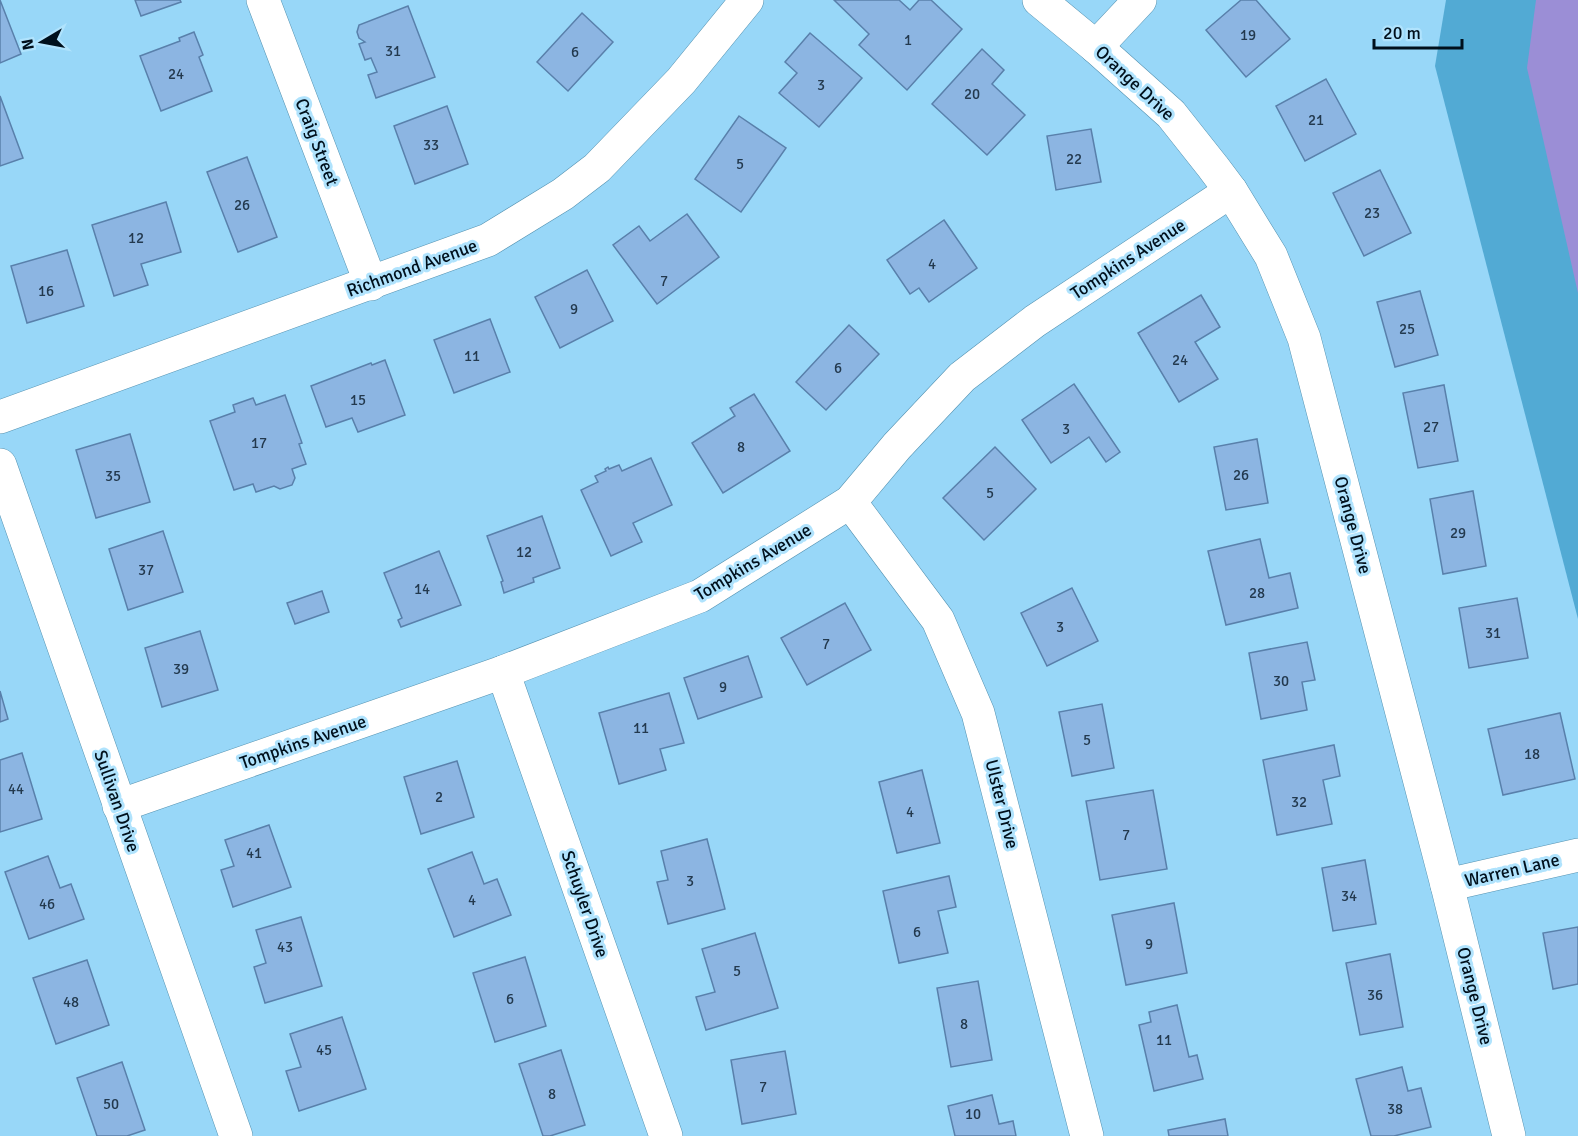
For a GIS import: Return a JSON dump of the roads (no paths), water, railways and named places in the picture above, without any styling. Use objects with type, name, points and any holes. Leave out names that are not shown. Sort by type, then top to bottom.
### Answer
[{"type":"street","name":"Craig Street","points":[[263,0],[371,284]]},
{"type":"street","name":"Richmond Avenue","points":[[0,417],[488,240],[563,194],[597,168],[681,81],[747,0]]},
{"type":"street","name":"Orange Drive","points":[[1039,0],[1171,114],[1231,191],[1271,256],[1304,338],[1447,885],[1509,1136]]},
{"type":"street","points":[[1096,47],[1140,0]]},
{"type":"street","name":"Tompkins Avenue","points":[[119,806],[503,672],[700,596],[850,502],[897,446],[962,377],[1035,321],[1231,191]]},
{"type":"street","name":"Sullivan Drive","points":[[0,465],[236,1136]]},
{"type":"street","name":"Ulster Drive","points":[[850,502],[938,620],[978,713],[1087,1136]]},
{"type":"street","name":"Schuyler Drive","points":[[503,672],[666,1136]]},
{"type":"street","name":"Warren Lane","points":[[1447,885],[1578,855]]}]
